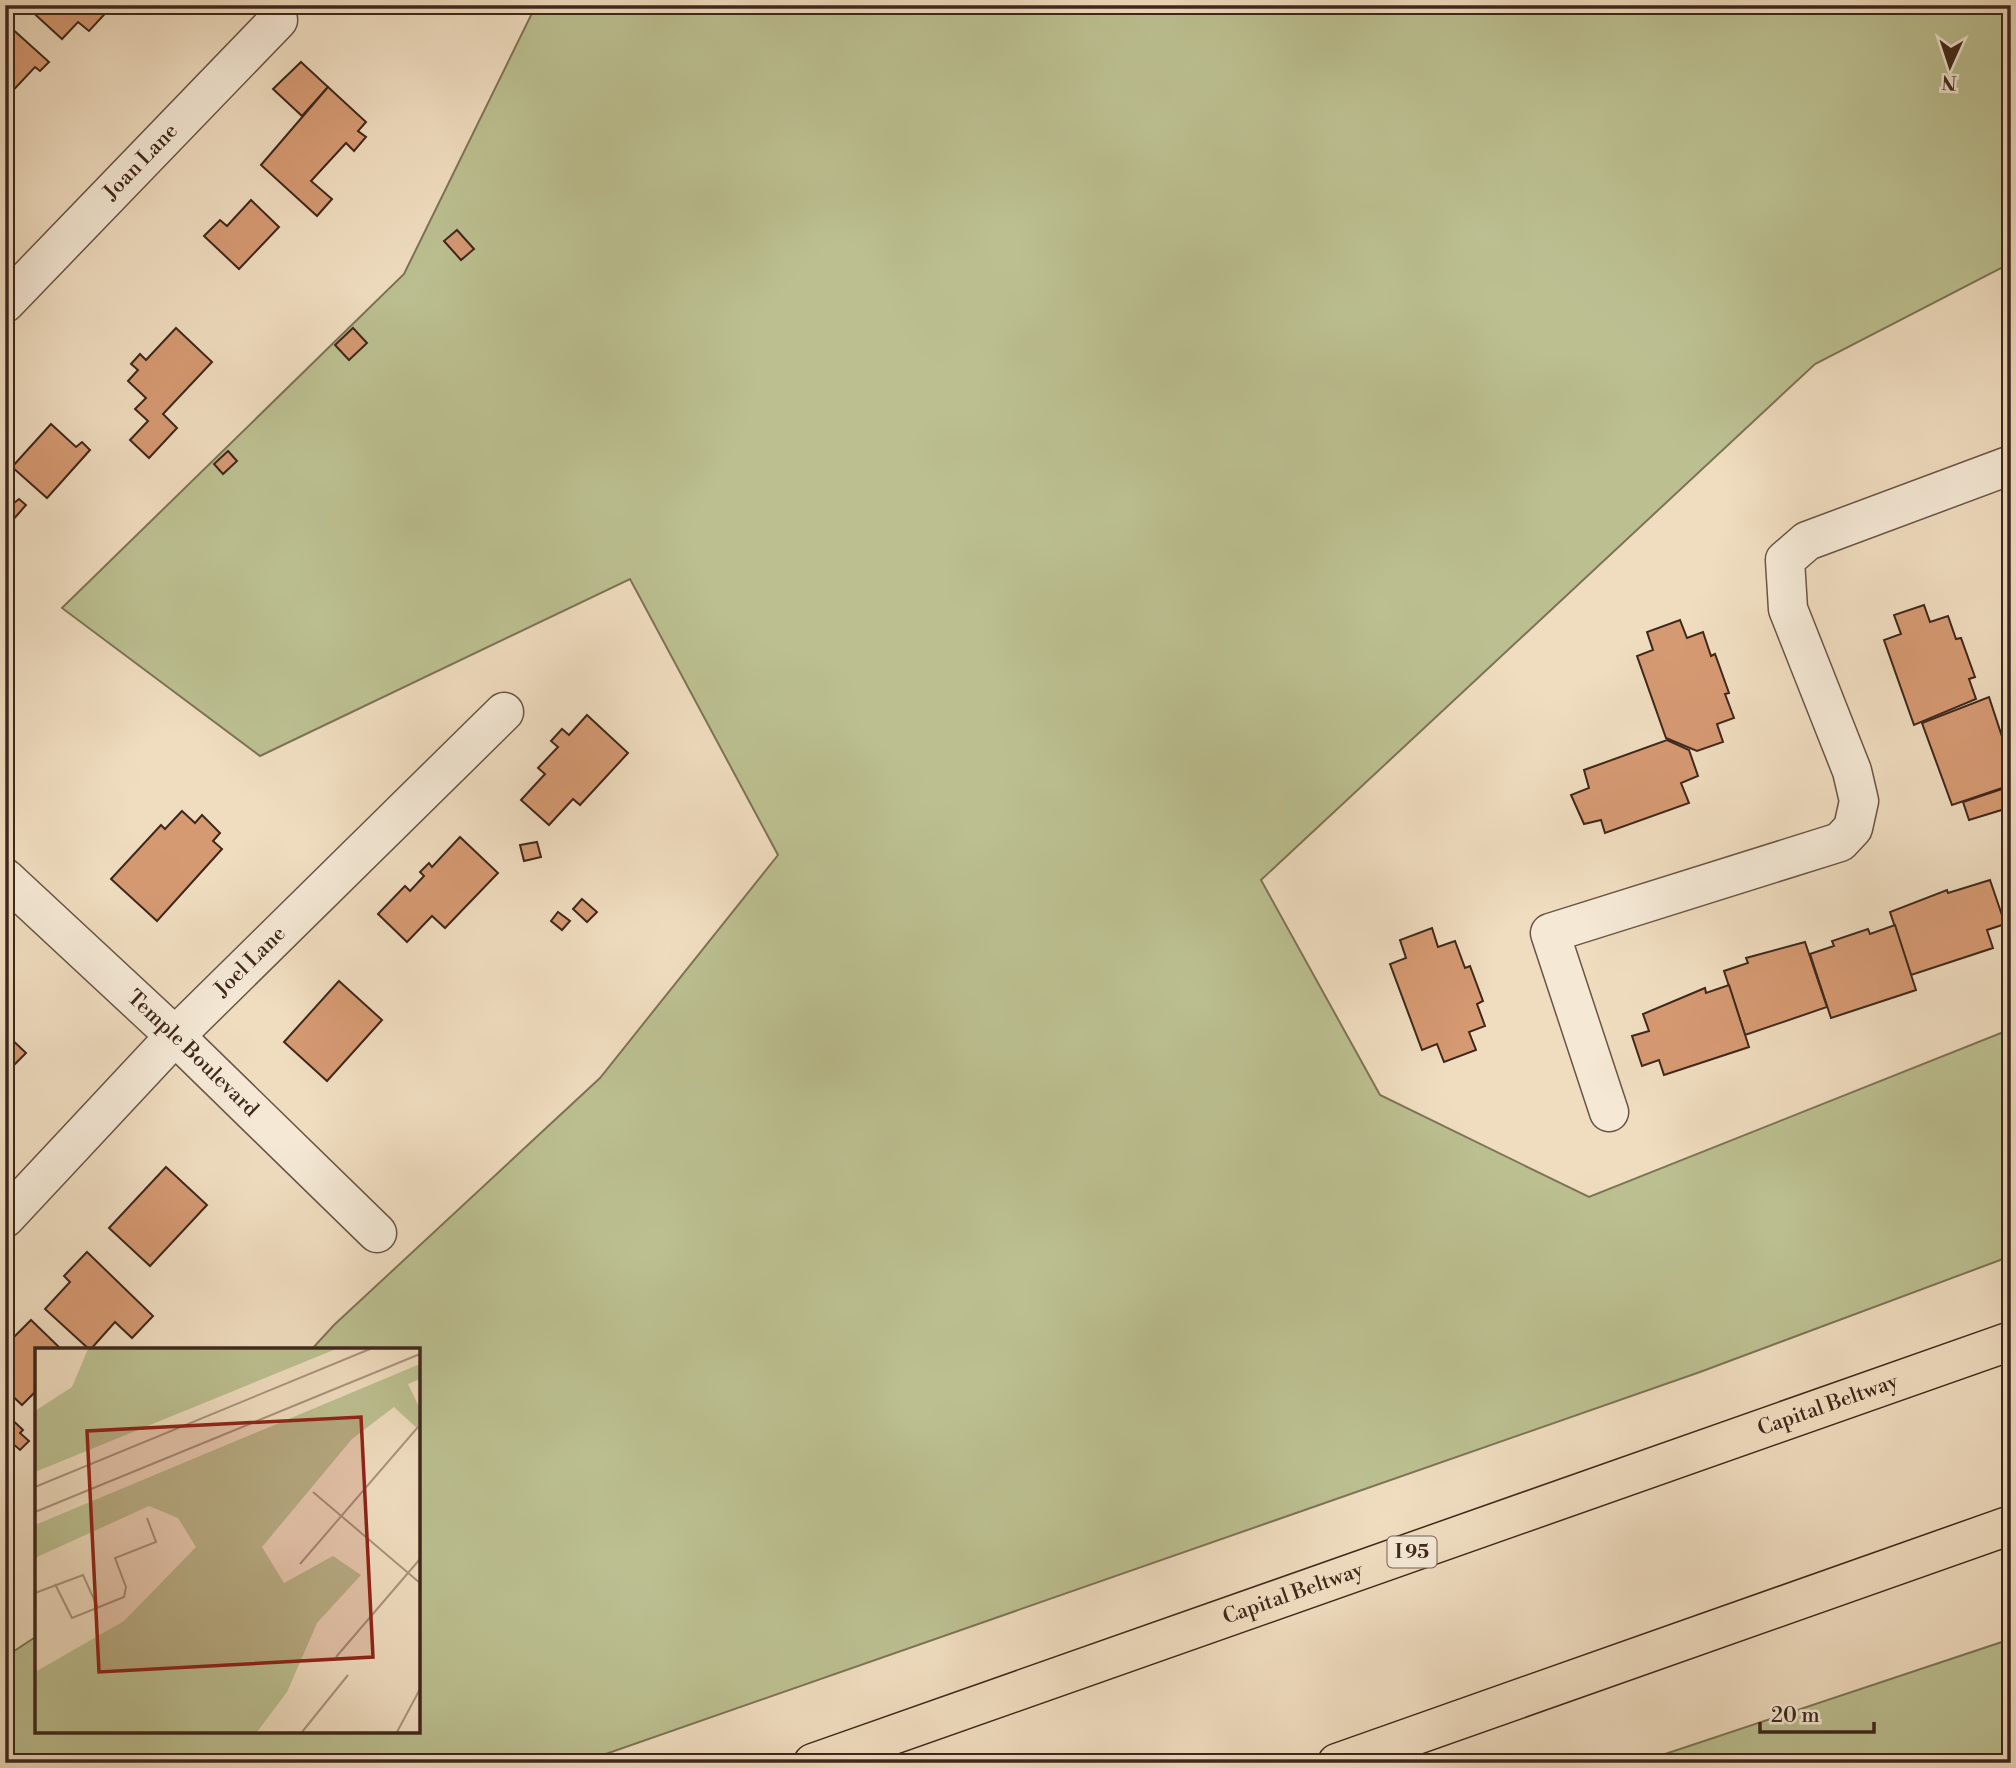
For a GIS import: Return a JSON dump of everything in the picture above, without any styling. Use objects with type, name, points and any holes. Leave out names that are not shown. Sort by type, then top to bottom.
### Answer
[{"type":"highway","name":"Capital Beltway","points":[[813,1763],[2011,1341]]},
{"type":"highway","points":[[1337,1763],[2011,1525]]},
{"type":"street","name":"Joan Lane","points":[[5,303],[278,20]]},
{"type":"street","points":[[1609,1112],[1550,933],[1840,842],[1853,828],[1859,801],[1852,771],[1788,609],[1784,560],[1807,541],[2009,472]]},
{"type":"street","name":"Joel Lane","points":[[5,1218],[175,1036],[504,712]]},
{"type":"street","name":"Temple Boulevard","points":[[5,878],[175,1036],[377,1233]]},
{"type":"green space","points":[[536,5],[2011,5],[2011,263],[1815,364],[1261,880],[1380,1095],[1589,1197],[2011,1029],[2011,1256],[1700,1372],[580,1763],[5,1763],[5,1657],[35,1637],[35,1733],[420,1733],[420,1348],[313,1348],[334,1325],[600,1078],[778,855],[630,579],[260,756],[62,608],[404,274]]},
{"type":"green space","points":[[2011,1639],[2011,1763],[1638,1763]]},
{"type":"building","points":[[113,5],[89,31],[78,22],[62,39],[27,7]]},
{"type":"building","points":[[9,26],[49,62],[40,71],[35,67],[5,99],[5,30]]},
{"type":"building","points":[[301,62],[328,87],[302,116],[273,89]]},
{"type":"building","points":[[328,87],[366,122],[358,131],[366,137],[354,151],[346,143],[311,181],[332,199],[317,216],[261,165]]},
{"type":"building","points":[[251,200],[279,227],[239,269],[204,236],[220,220],[227,226]]},
{"type":"building","points":[[457,230],[474,249],[461,260],[444,241]]},
{"type":"building","points":[[176,328],[212,362],[163,414],[177,428],[149,458],[130,440],[148,421],[135,409],[146,398],[128,381],[138,370],[131,364],[140,354],[146,360]]},
{"type":"building","points":[[353,328],[367,343],[349,360],[335,345]]},
{"type":"building","points":[[51,424],[76,447],[82,442],[90,450],[47,498],[12,467]]},
{"type":"building","points":[[228,451],[237,461],[223,474],[214,464]]},
{"type":"building","points":[[5,495],[14,503],[19,499],[26,505],[5,529]]},
{"type":"building","points":[[1924,605],[1930,622],[1948,616],[1956,639],[1961,638],[1975,677],[1969,679],[1976,699],[1914,725],[1884,640],[1901,634],[1894,615]]},
{"type":"building","points":[[1680,620],[1687,638],[1703,632],[1711,656],[1715,654],[1729,693],[1725,694],[1734,718],[1717,724],[1723,742],[1697,751],[1666,738],[1637,656],[1653,650],[1647,632]]},
{"type":"building","points":[[1989,697],[2011,764],[2011,785],[1952,805],[1922,723]]},
{"type":"building","points":[[587,715],[628,753],[580,805],[573,799],[549,825],[521,800],[545,774],[538,768],[558,747],[551,741],[562,729],[569,735]]},
{"type":"building","points":[[1667,740],[1689,750],[1698,776],[1681,783],[1689,803],[1605,833],[1601,820],[1584,824],[1571,795],[1589,788],[1584,770]]},
{"type":"building","points":[[2002,789],[2008,808],[1969,820],[1963,802]]},
{"type":"building","points":[[182,811],[195,823],[202,815],[220,833],[213,841],[222,849],[157,921],[111,879],[161,825],[165,829]]},
{"type":"building","points":[[460,837],[498,873],[445,928],[432,916],[407,942],[378,914],[405,886],[410,891],[424,876],[420,872],[429,863],[432,867]]},
{"type":"building","points":[[537,842],[541,857],[524,861],[520,845]]},
{"type":"building","points":[[1990,880],[2005,924],[1987,930],[1993,948],[1911,975],[1890,912],[1947,890],[1948,893]]},
{"type":"building","points":[[582,899],[597,912],[587,922],[573,909]]},
{"type":"building","points":[[558,912],[570,921],[562,930],[551,921]]},
{"type":"building","points":[[1895,925],[1916,990],[1831,1018],[1810,954],[1834,946],[1832,941],[1868,929],[1870,934]]},
{"type":"building","points":[[1432,928],[1438,947],[1455,941],[1465,968],[1470,966],[1483,1001],[1477,1004],[1485,1026],[1469,1032],[1476,1050],[1444,1062],[1437,1044],[1422,1050],[1390,964],[1406,958],[1400,940]]},
{"type":"building","points":[[1805,942],[1827,1007],[1745,1035],[1724,971],[1748,963],[1746,958]]},
{"type":"building","points":[[339,981],[382,1020],[327,1081],[284,1042]]},
{"type":"building","points":[[1729,985],[1749,1047],[1664,1075],[1659,1060],[1642,1066],[1632,1036],[1649,1031],[1643,1014],[1705,988],[1706,993]]},
{"type":"building","points":[[5,1033],[26,1053],[5,1074]]},
{"type":"building","points":[[166,1167],[207,1205],[150,1266],[109,1228]]},
{"type":"building","points":[[87,1252],[153,1316],[132,1338],[115,1322],[92,1348],[88,1348],[45,1309],[70,1282],[64,1276]]},
{"type":"building","points":[[31,1320],[60,1348],[35,1348],[35,1392],[22,1405],[5,1389],[5,1341],[10,1341]]},
{"type":"building","points":[[5,1413],[23,1430],[20,1433],[29,1441],[20,1450],[11,1442],[5,1448]]}]
